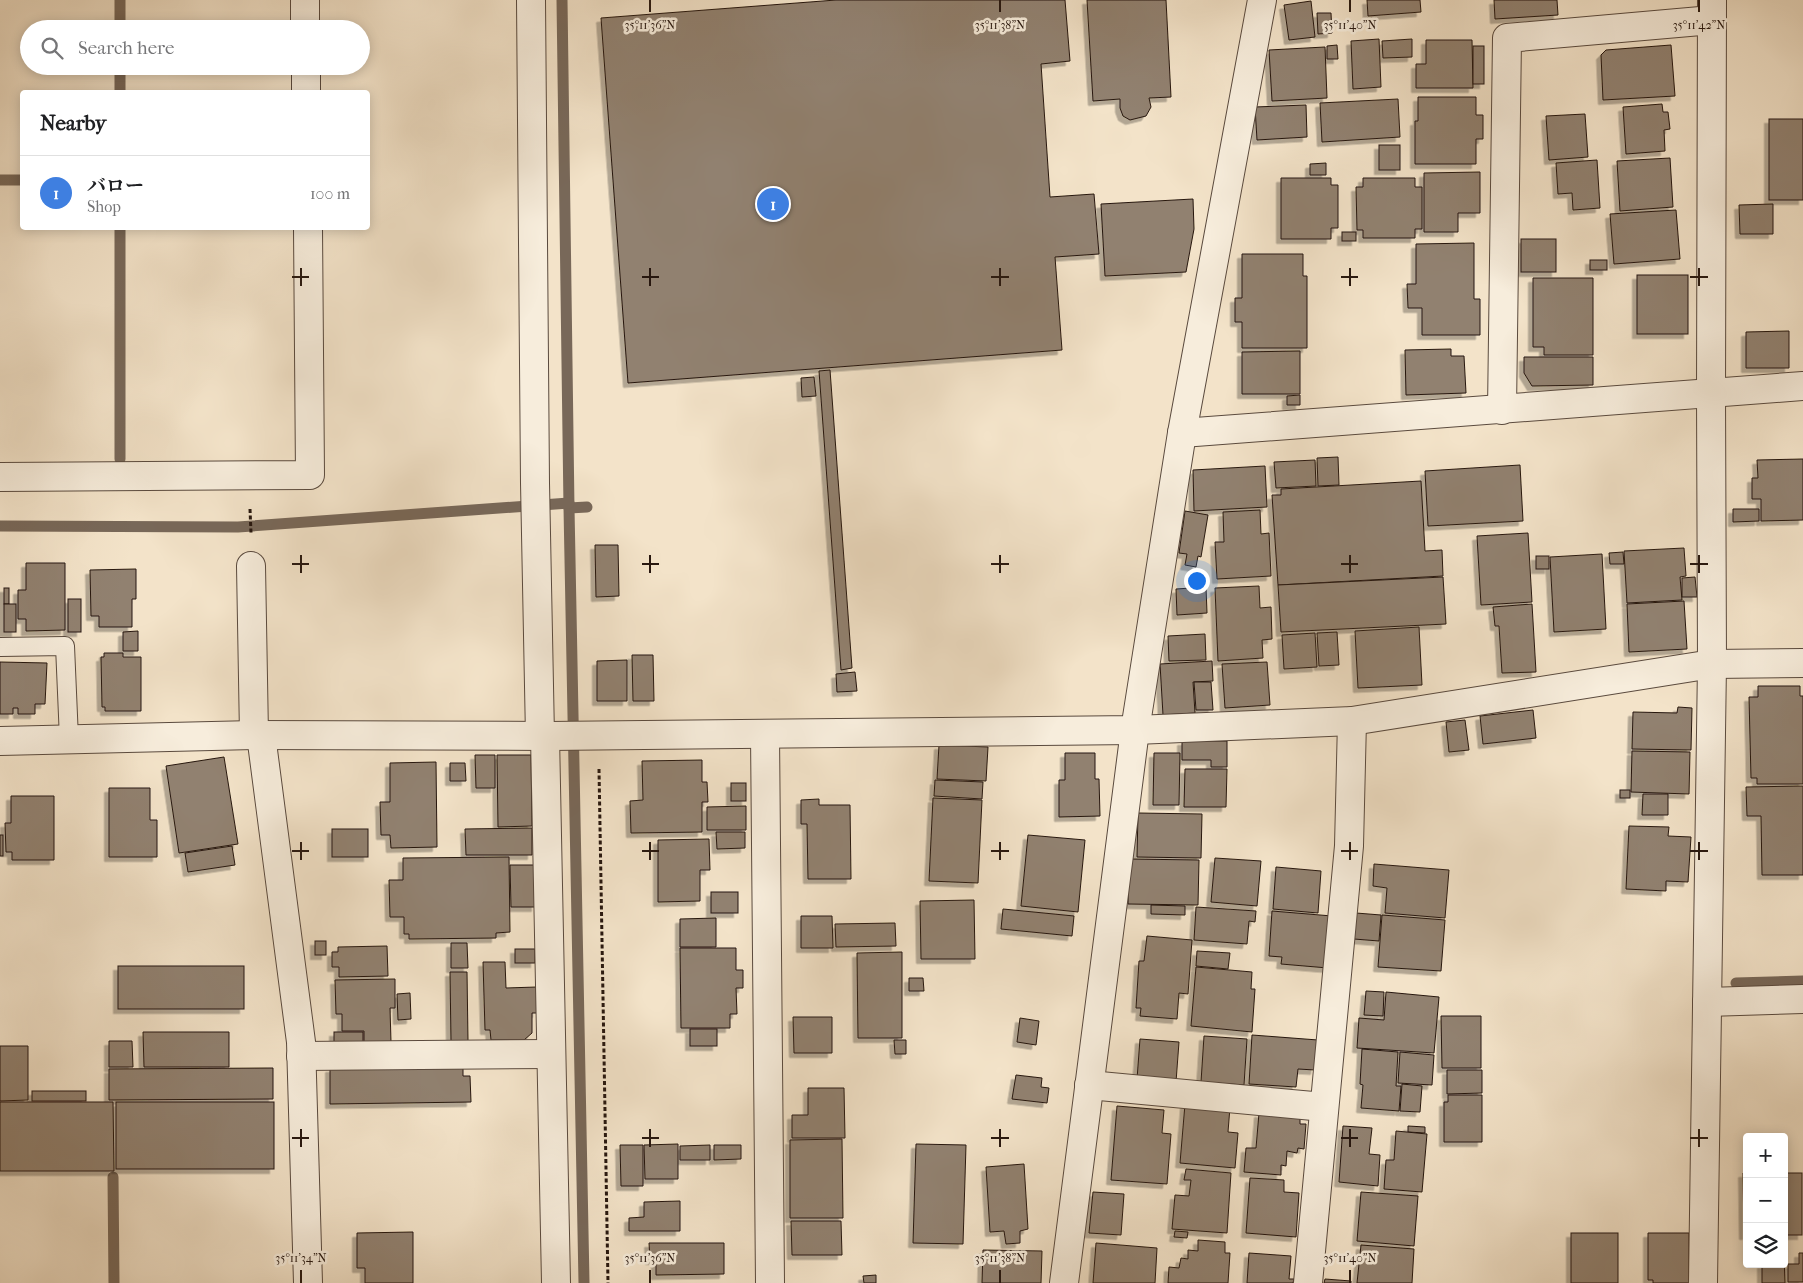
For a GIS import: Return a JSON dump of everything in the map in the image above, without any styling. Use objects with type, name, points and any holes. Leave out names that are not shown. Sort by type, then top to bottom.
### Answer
[{"type":"street","points":[[305,0],[305,20]]},
{"type":"street","points":[[531,0],[535,482],[545,736],[556,1283]]},
{"type":"street","points":[[1064,1283],[1135,730],[1182,434],[1262,0]]},
{"type":"street","points":[[1502,410],[1507,38],[1712,10],[1712,664],[1704,1283]]},
{"type":"street","points":[[306,75],[306,90]]},
{"type":"street","points":[[0,477],[310,475],[308,230]]},
{"type":"street","points":[[1182,434],[1803,386]]},
{"type":"street","points":[[251,566],[258,735],[302,1056],[308,1283]]},
{"type":"street","points":[[0,741],[258,735],[596,736],[1135,730],[1352,721],[1712,664],[1803,663]]},
{"type":"street","points":[[1308,1283],[1349,846],[1352,721]]},
{"type":"street","points":[[765,734],[770,1283]]},
{"type":"street","points":[[1707,1002],[1803,999]]},
{"type":"street","points":[[302,1056],[551,1054]]},
{"type":"street","points":[[1089,1085],[1324,1107]]},
{"type":"lane","points":[[0,646],[65,646],[69,739]]},
{"type":"path","points":[[250,504],[251,538]]},
{"type":"path","points":[[596,736],[608,1283]]},
{"type":"building","points":[[836,0],[1065,0],[1070,61],[1041,64],[1050,197],[1094,194],[1099,254],[1055,257],[1062,350],[628,383],[601,18]]},
{"type":"building","points":[[1087,0],[1166,0],[1171,97],[1149,98],[1151,107],[1146,116],[1130,120],[1123,116],[1120,108],[1120,99],[1093,101]]},
{"type":"building","points":[[1367,0],[1420,0],[1421,12],[1368,16]]},
{"type":"building","points":[[1494,0],[1557,0],[1558,15],[1495,19]]},
{"type":"building","points":[[1311,1],[1315,37],[1289,40],[1284,5]]},
{"type":"building","points":[[1317,13],[1331,13],[1332,33],[1318,34]]},
{"type":"building","points":[[1379,39],[1381,87],[1353,89],[1351,41]]},
{"type":"building","points":[[1412,39],[1412,57],[1383,58],[1382,41]]},
{"type":"building","points":[[1426,40],[1472,40],[1473,88],[1416,88],[1416,64],[1426,64]]},
{"type":"building","points":[[1337,45],[1338,59],[1327,59],[1327,46]]},
{"type":"building","points":[[1671,45],[1675,96],[1603,100],[1601,55],[1606,50]]},
{"type":"building","points":[[1473,46],[1484,46],[1484,84],[1473,84]]},
{"type":"building","points":[[1325,47],[1327,98],[1272,101],[1269,50]]},
{"type":"building","points":[[1418,97],[1476,97],[1476,115],[1483,115],[1483,139],[1476,139],[1476,164],[1415,164],[1415,121],[1418,121]]},
{"type":"building","points":[[1398,99],[1400,137],[1322,142],[1320,103]]},
{"type":"building","points":[[1662,104],[1663,112],[1668,112],[1670,129],[1664,130],[1665,151],[1626,154],[1623,107]]},
{"type":"building","points":[[1306,105],[1307,137],[1257,140],[1255,107]]},
{"type":"building","points":[[1585,114],[1588,157],[1549,160],[1546,116]]},
{"type":"building","points":[[1769,119],[1803,119],[1803,200],[1769,200]]},
{"type":"building","points":[[1379,145],[1400,145],[1400,170],[1379,170]]},
{"type":"building","points":[[1670,158],[1673,207],[1620,211],[1617,161]]},
{"type":"building","points":[[1597,160],[1600,208],[1573,210],[1572,193],[1558,194],[1556,163]]},
{"type":"building","points":[[1326,163],[1326,175],[1310,175],[1310,164]]},
{"type":"building","points":[[1480,172],[1480,213],[1458,213],[1458,232],[1424,232],[1424,173]]},
{"type":"building","points":[[1281,178],[1331,178],[1331,185],[1338,185],[1338,228],[1331,228],[1331,239],[1281,239]]},
{"type":"building","points":[[1363,178],[1415,178],[1415,187],[1422,187],[1422,229],[1415,229],[1415,238],[1363,238],[1363,230],[1357,230],[1356,187],[1363,187]]},
{"type":"building","points":[[1193,199],[1194,229],[1186,272],[1105,276],[1101,204]]},
{"type":"building","points":[[1773,204],[1773,234],[1740,234],[1739,205]]},
{"type":"building","points":[[1676,210],[1680,259],[1614,264],[1610,214]]},
{"type":"building","points":[[1342,232],[1356,232],[1356,241],[1342,241]]},
{"type":"building","points":[[1521,239],[1556,239],[1556,272],[1521,272]]},
{"type":"building","points":[[1474,243],[1474,299],[1480,299],[1480,335],[1422,335],[1422,308],[1408,308],[1407,284],[1416,284],[1416,244]]},
{"type":"building","points":[[1242,254],[1303,254],[1303,276],[1307,276],[1307,348],[1242,348],[1242,322],[1235,322],[1235,298],[1242,298]]},
{"type":"building","points":[[1590,260],[1607,260],[1607,270],[1590,270]]},
{"type":"building","points":[[1637,275],[1688,275],[1688,334],[1637,334]]},
{"type":"building","points":[[1533,278],[1593,278],[1593,355],[1544,355],[1544,347],[1533,347]]},
{"type":"building","points":[[1789,331],[1789,368],[1746,368],[1746,332]]},
{"type":"building","points":[[1451,349],[1451,356],[1464,356],[1466,393],[1406,395],[1405,350]]},
{"type":"building","points":[[1300,351],[1300,394],[1242,394],[1242,352]]},
{"type":"building","points":[[1524,357],[1593,357],[1593,385],[1532,386],[1524,373]]},
{"type":"building","points":[[830,370],[852,668],[841,670],[819,371]]},
{"type":"building","points":[[814,377],[816,396],[802,397],[801,378]]},
{"type":"building","points":[[1300,395],[1300,405],[1287,405],[1287,396]]},
{"type":"building","points":[[1338,457],[1339,485],[1318,486],[1317,458]]},
{"type":"building","points":[[1803,459],[1803,520],[1761,521],[1761,499],[1752,499],[1752,478],[1758,478],[1757,460]]},
{"type":"building","points":[[1315,460],[1316,486],[1276,488],[1274,462]]},
{"type":"building","points":[[1520,465],[1523,521],[1428,526],[1425,471]]},
{"type":"building","points":[[1265,466],[1267,507],[1194,511],[1193,470]]},
{"type":"building","points":[[1421,481],[1425,551],[1442,550],[1443,576],[1278,585],[1272,495],[1281,495],[1281,489]]},
{"type":"building","points":[[1733,509],[1759,509],[1759,521],[1733,522]]},
{"type":"building","points":[[1260,510],[1261,534],[1269,533],[1271,576],[1217,579],[1215,542],[1224,542],[1223,512]]},
{"type":"building","points":[[1185,511],[1208,515],[1201,557],[1198,556],[1196,567],[1185,565],[1187,554],[1179,553]]},
{"type":"building","points":[[1528,533],[1532,602],[1481,605],[1477,536]]},
{"type":"building","points":[[595,545],[618,545],[619,596],[596,597]]},
{"type":"building","points":[[1684,548],[1686,576],[1680,577],[1682,600],[1627,603],[1624,551]]},
{"type":"building","points":[[1623,552],[1624,564],[1610,564],[1609,553]]},
{"type":"building","points":[[1602,554],[1606,629],[1554,632],[1550,557]]},
{"type":"building","points":[[1536,556],[1549,556],[1549,569],[1536,569]]},
{"type":"building","points":[[26,563],[65,563],[65,630],[26,631],[26,619],[18,619],[18,590],[26,590]]},
{"type":"building","points":[[136,569],[136,599],[132,599],[132,627],[99,627],[99,616],[91,616],[90,570]]},
{"type":"building","points":[[1443,577],[1446,624],[1281,632],[1278,585]]},
{"type":"building","points":[[1695,577],[1697,597],[1682,597],[1682,578]]},
{"type":"building","points":[[1259,586],[1260,608],[1271,607],[1272,639],[1262,640],[1263,658],[1218,661],[1215,588]]},
{"type":"building","points":[[1206,587],[1207,613],[1177,615],[1176,589]]},
{"type":"building","points":[[4,588],[9,588],[9,604],[4,604]]},
{"type":"building","points":[[68,599],[81,599],[81,632],[68,632]]},
{"type":"building","points":[[1684,601],[1687,649],[1629,652],[1627,604]]},
{"type":"building","points":[[4,604],[16,604],[16,632],[4,632]]},
{"type":"building","points":[[1532,604],[1536,672],[1502,673],[1499,626],[1495,626],[1493,607]]},
{"type":"building","points":[[1419,627],[1422,685],[1358,688],[1355,631]]},
{"type":"building","points":[[138,631],[138,651],[123,651],[123,632]]},
{"type":"building","points":[[1337,632],[1339,665],[1319,666],[1317,633]]},
{"type":"building","points":[[1315,633],[1317,667],[1284,669],[1282,635]]},
{"type":"building","points":[[1205,634],[1206,660],[1169,661],[1168,636]]},
{"type":"building","points":[[104,653],[123,653],[123,657],[141,657],[141,711],[105,711],[105,707],[102,707],[101,657],[104,657]]},
{"type":"building","points":[[632,655],[653,655],[654,701],[633,701]]},
{"type":"building","points":[[627,660],[627,701],[597,701],[597,661]]},
{"type":"building","points":[[1212,661],[1213,681],[1193,682],[1195,713],[1163,715],[1160,664]]},
{"type":"building","points":[[0,662],[47,663],[45,704],[35,704],[35,714],[18,714],[18,708],[13,708],[13,714],[0,714]]},
{"type":"building","points":[[1267,662],[1270,705],[1225,708],[1222,664]]},
{"type":"building","points":[[855,672],[857,691],[837,692],[836,674]]},
{"type":"building","points":[[1194,682],[1211,682],[1213,710],[1196,710]]},
{"type":"building","points":[[1758,686],[1800,686],[1800,696],[1803,696],[1803,784],[1757,784],[1757,778],[1751,778],[1749,697],[1758,697]]},
{"type":"building","points":[[1678,707],[1692,708],[1691,750],[1632,749],[1633,712],[1677,713]]},
{"type":"building","points":[[1533,710],[1536,738],[1483,744],[1480,716]]},
{"type":"building","points":[[1465,720],[1469,750],[1449,752],[1446,722]]},
{"type":"building","points":[[1182,741],[1227,741],[1227,767],[1211,767],[1211,760],[1182,760]]},
{"type":"building","points":[[939,745],[988,747],[986,781],[937,779]]},
{"type":"building","points":[[1632,751],[1690,752],[1689,794],[1631,792]]},
{"type":"building","points":[[1065,753],[1095,753],[1095,779],[1099,779],[1100,816],[1059,817],[1059,780],[1065,780]]},
{"type":"building","points":[[1154,753],[1180,753],[1179,805],[1153,805]]},
{"type":"building","points":[[475,755],[495,755],[495,788],[476,788]]},
{"type":"building","points":[[497,755],[531,755],[532,826],[498,827]]},
{"type":"building","points":[[224,757],[238,844],[179,853],[166,766]]},
{"type":"building","points":[[702,760],[702,782],[707,782],[708,802],[702,802],[702,832],[631,833],[630,801],[643,800],[642,761]]},
{"type":"building","points":[[436,762],[437,847],[391,848],[390,835],[381,835],[380,802],[390,802],[390,763]]},
{"type":"building","points":[[450,763],[465,763],[466,781],[450,781]]},
{"type":"building","points":[[1185,769],[1227,769],[1226,807],[1184,807]]},
{"type":"building","points":[[935,780],[983,782],[982,799],[934,796]]},
{"type":"building","points":[[731,783],[746,783],[746,801],[731,801]]},
{"type":"building","points":[[1803,786],[1803,875],[1762,875],[1761,816],[1747,816],[1746,787]]},
{"type":"building","points":[[109,788],[150,788],[150,820],[157,820],[157,857],[109,857]]},
{"type":"building","points":[[1620,790],[1630,790],[1630,798],[1620,798]]},
{"type":"building","points":[[1643,794],[1668,794],[1668,815],[1642,815]]},
{"type":"building","points":[[11,796],[54,796],[54,860],[12,860],[12,852],[6,852],[5,823],[11,823]]},
{"type":"building","points":[[933,798],[982,800],[978,883],[929,881]]},
{"type":"building","points":[[819,799],[819,805],[850,805],[851,879],[808,879],[807,824],[801,824],[801,800]]},
{"type":"building","points":[[746,806],[746,830],[707,830],[707,807]]},
{"type":"building","points":[[1138,813],[1202,814],[1201,858],[1137,857]]},
{"type":"building","points":[[1629,826],[1669,827],[1668,836],[1691,837],[1688,882],[1666,881],[1666,891],[1626,889]]},
{"type":"building","points":[[532,828],[532,855],[466,855],[465,829]]},
{"type":"building","points":[[332,829],[368,829],[368,857],[332,857]]},
{"type":"building","points":[[716,832],[745,832],[745,848],[717,849]]},
{"type":"building","points":[[0,835],[3,835],[3,856],[0,856]]},
{"type":"building","points":[[1028,835],[1085,840],[1078,912],[1021,906]]},
{"type":"building","points":[[709,839],[710,870],[700,870],[700,901],[658,902],[658,840]]},
{"type":"building","points":[[232,846],[235,865],[188,872],[185,853]]},
{"type":"building","points":[[509,857],[510,932],[496,933],[496,938],[409,939],[409,934],[404,934],[404,917],[390,917],[389,880],[403,880],[403,858]]},
{"type":"building","points":[[1215,858],[1261,861],[1257,906],[1211,902]]},
{"type":"building","points":[[1129,859],[1199,860],[1198,905],[1128,904]]},
{"type":"building","points":[[1374,864],[1449,870],[1445,918],[1385,913],[1387,888],[1373,886]]},
{"type":"building","points":[[510,865],[535,865],[536,907],[511,907]]},
{"type":"building","points":[[1276,867],[1321,871],[1318,913],[1273,909]]},
{"type":"building","points":[[711,892],[738,892],[738,913],[711,913]]},
{"type":"building","points":[[974,900],[975,959],[921,959],[920,901]]},
{"type":"building","points":[[1151,905],[1185,906],[1185,915],[1151,914]]},
{"type":"building","points":[[1196,907],[1256,911],[1255,922],[1249,921],[1247,944],[1194,940]]},
{"type":"building","points":[[1003,909],[1074,916],[1072,936],[1001,929]]},
{"type":"building","points":[[1272,911],[1332,916],[1328,968],[1281,964],[1282,957],[1269,956]]},
{"type":"building","points":[[1356,913],[1381,915],[1379,941],[1354,939]]},
{"type":"building","points":[[1382,915],[1445,920],[1441,971],[1378,967]]},
{"type":"building","points":[[801,916],[832,916],[833,948],[801,948]]},
{"type":"building","points":[[716,918],[716,947],[680,947],[680,919]]},
{"type":"building","points":[[895,923],[896,946],[836,947],[835,924]]},
{"type":"building","points":[[1147,936],[1192,940],[1188,994],[1179,993],[1177,1019],[1140,1016],[1141,1008],[1136,1008],[1139,961],[1144,961]]},
{"type":"building","points":[[315,941],[326,941],[326,955],[315,955]]},
{"type":"building","points":[[451,943],[467,943],[468,968],[451,968]]},
{"type":"building","points":[[387,946],[388,976],[339,977],[339,967],[332,967],[332,952],[338,952],[338,947]]},
{"type":"building","points":[[680,948],[736,948],[736,970],[743,970],[743,988],[736,988],[737,1014],[730,1014],[730,1028],[681,1028]]},
{"type":"building","points":[[515,949],[535,949],[535,963],[515,963]]},
{"type":"building","points":[[1197,951],[1230,953],[1228,969],[1196,966]]},
{"type":"building","points":[[902,952],[902,1038],[858,1038],[857,953]]},
{"type":"building","points":[[483,962],[505,962],[506,988],[537,987],[537,1013],[532,1013],[532,1033],[524,1040],[491,1040],[490,1030],[485,1030]]},
{"type":"building","points":[[118,966],[244,966],[244,1009],[118,1009]]},
{"type":"building","points":[[1196,967],[1252,972],[1251,989],[1255,989],[1252,1032],[1191,1026]]},
{"type":"building","points":[[450,972],[467,972],[468,1041],[451,1041]]},
{"type":"building","points":[[909,978],[923,978],[924,991],[909,991]]},
{"type":"building","points":[[395,979],[395,1008],[390,1008],[391,1042],[364,1042],[364,1031],[342,1031],[342,1014],[336,1014],[335,980]]},
{"type":"building","points":[[1366,991],[1384,992],[1383,1016],[1364,1015]]},
{"type":"building","points":[[1386,992],[1439,997],[1434,1053],[1357,1048],[1359,1018],[1384,1020]]},
{"type":"building","points":[[410,993],[411,1019],[398,1020],[397,994]]},
{"type":"building","points":[[1441,1016],[1481,1016],[1481,1068],[1442,1068]]},
{"type":"building","points":[[793,1017],[832,1017],[832,1053],[794,1053]]},
{"type":"building","points":[[1020,1018],[1039,1021],[1036,1045],[1017,1042]]},
{"type":"building","points":[[690,1029],[717,1029],[717,1046],[690,1046]]},
{"type":"building","points":[[143,1032],[229,1032],[229,1067],[144,1067]]},
{"type":"building","points":[[334,1032],[363,1032],[363,1043],[334,1043]]},
{"type":"building","points":[[1252,1035],[1318,1040],[1315,1070],[1298,1069],[1296,1087],[1249,1084]]},
{"type":"building","points":[[1204,1036],[1247,1039],[1244,1085],[1201,1082]]},
{"type":"building","points":[[1140,1039],[1179,1042],[1176,1082],[1137,1079]]},
{"type":"building","points":[[894,1040],[906,1040],[906,1054],[895,1054]]},
{"type":"building","points":[[109,1041],[132,1041],[133,1067],[109,1067]]},
{"type":"building","points":[[0,1046],[28,1046],[28,1100],[0,1101]]},
{"type":"building","points":[[1362,1049],[1398,1052],[1396,1086],[1401,1086],[1399,1111],[1361,1108],[1363,1085],[1360,1084]]},
{"type":"building","points":[[1400,1052],[1434,1055],[1432,1085],[1398,1083]]},
{"type":"building","points":[[463,1066],[463,1076],[470,1076],[471,1102],[330,1104],[330,1068]]},
{"type":"building","points":[[273,1068],[273,1099],[109,1100],[109,1069]]},
{"type":"building","points":[[1447,1070],[1482,1070],[1482,1093],[1447,1094]]},
{"type":"building","points":[[1016,1075],[1042,1078],[1041,1087],[1049,1088],[1047,1103],[1012,1099]]},
{"type":"building","points":[[1402,1084],[1422,1086],[1420,1112],[1400,1111]]},
{"type":"building","points":[[808,1088],[844,1088],[845,1138],[792,1138],[792,1115],[808,1115]]},
{"type":"building","points":[[32,1091],[86,1091],[86,1101],[32,1101]]},
{"type":"building","points":[[1448,1095],[1482,1095],[1482,1142],[1444,1142],[1444,1102],[1448,1102]]},
{"type":"building","points":[[0,1102],[113,1102],[114,1171],[0,1171]]},
{"type":"building","points":[[116,1102],[274,1102],[274,1169],[116,1169]]},
{"type":"building","points":[[1185,1104],[1230,1107],[1228,1132],[1238,1133],[1235,1168],[1180,1163]]},
{"type":"building","points":[[1117,1106],[1164,1110],[1162,1133],[1171,1134],[1167,1184],[1111,1180]]},
{"type":"building","points":[[1259,1113],[1300,1116],[1300,1124],[1306,1124],[1304,1149],[1298,1148],[1297,1153],[1287,1151],[1286,1166],[1281,1165],[1281,1175],[1244,1172],[1246,1148],[1256,1148]]},
{"type":"building","points":[[1343,1126],[1372,1128],[1369,1154],[1380,1155],[1378,1186],[1339,1182]]},
{"type":"building","points":[[1408,1126],[1425,1127],[1425,1133],[1408,1132]]},
{"type":"building","points":[[1396,1131],[1427,1134],[1422,1192],[1384,1189],[1386,1160],[1394,1160]]},
{"type":"building","points":[[842,1139],[843,1218],[790,1218],[790,1140]]},
{"type":"building","points":[[678,1144],[678,1179],[645,1179],[644,1145]]},
{"type":"building","points":[[916,1144],[966,1145],[963,1244],[913,1243]]},
{"type":"building","points":[[620,1145],[643,1145],[643,1186],[621,1186]]},
{"type":"building","points":[[710,1145],[710,1160],[680,1160],[680,1146]]},
{"type":"building","points":[[714,1145],[741,1145],[741,1159],[714,1160]]},
{"type":"building","points":[[1024,1164],[1028,1229],[1020,1231],[1020,1243],[1006,1244],[1004,1231],[990,1232],[986,1167]]},
{"type":"building","points":[[1186,1169],[1231,1173],[1227,1233],[1172,1229],[1175,1195],[1189,1196],[1191,1180],[1184,1180]]},
{"type":"building","points":[[1788,1173],[1802,1173],[1802,1235],[1788,1235]]},
{"type":"building","points":[[1250,1178],[1284,1180],[1284,1192],[1299,1193],[1296,1237],[1246,1233]]},
{"type":"building","points":[[1093,1192],[1124,1194],[1121,1235],[1089,1233]]},
{"type":"building","points":[[1361,1192],[1418,1196],[1414,1246],[1357,1241]]},
{"type":"building","points":[[680,1201],[680,1231],[629,1231],[629,1218],[644,1217],[644,1202]]},
{"type":"building","points":[[791,1221],[841,1221],[842,1255],[792,1255]]},
{"type":"building","points":[[1175,1231],[1188,1232],[1187,1238],[1174,1237]]},
{"type":"building","points":[[413,1232],[413,1283],[365,1283],[365,1268],[357,1268],[357,1233]]},
{"type":"building","points":[[1571,1233],[1618,1233],[1618,1283],[1571,1283]]},
{"type":"building","points":[[1648,1233],[1689,1233],[1689,1283],[1653,1283],[1653,1280],[1648,1280]]},
{"type":"building","points":[[1198,1240],[1225,1242],[1225,1253],[1230,1253],[1228,1283],[1168,1283],[1169,1267],[1179,1268],[1181,1258],[1188,1259],[1188,1250],[1198,1251]]},
{"type":"building","points":[[649,1243],[724,1243],[724,1274],[656,1275],[656,1260],[650,1260]]},
{"type":"building","points":[[1096,1243],[1157,1248],[1155,1283],[1093,1283]]},
{"type":"building","points":[[1361,1245],[1414,1249],[1412,1283],[1357,1283]]},
{"type":"building","points":[[983,1250],[1042,1251],[1041,1283],[982,1283]]},
{"type":"building","points":[[1249,1253],[1291,1256],[1289,1279],[1294,1279],[1293,1283],[1247,1283]]},
{"type":"building","points":[[1799,1253],[1803,1253],[1803,1282],[1788,1282],[1788,1264],[1799,1264]]},
{"type":"building","points":[[1762,1268],[1784,1268],[1785,1283],[1762,1283]]},
{"type":"building","points":[[876,1275],[876,1283],[864,1283],[863,1276]]},
{"type":"building","points":[[1325,1279],[1351,1281],[1351,1283],[1324,1283]]},
{"type":"waterway","points":[[120,0],[120,20]]},
{"type":"waterway","points":[[562,0],[569,508],[584,1283]]},
{"type":"waterway","points":[[120,75],[120,90]]},
{"type":"waterway","points":[[0,180],[20,180]]},
{"type":"waterway","points":[[120,230],[120,459]]},
{"type":"waterway","points":[[0,526],[238,527],[569,503]]},
{"type":"waterway","points":[[569,508],[587,507]]},
{"type":"waterway","points":[[1736,983],[1803,981]]},
{"type":"waterway","points":[[113,1177],[114,1283]]},
{"type":"place","name":"バロー","points":[[773,204]]}]
